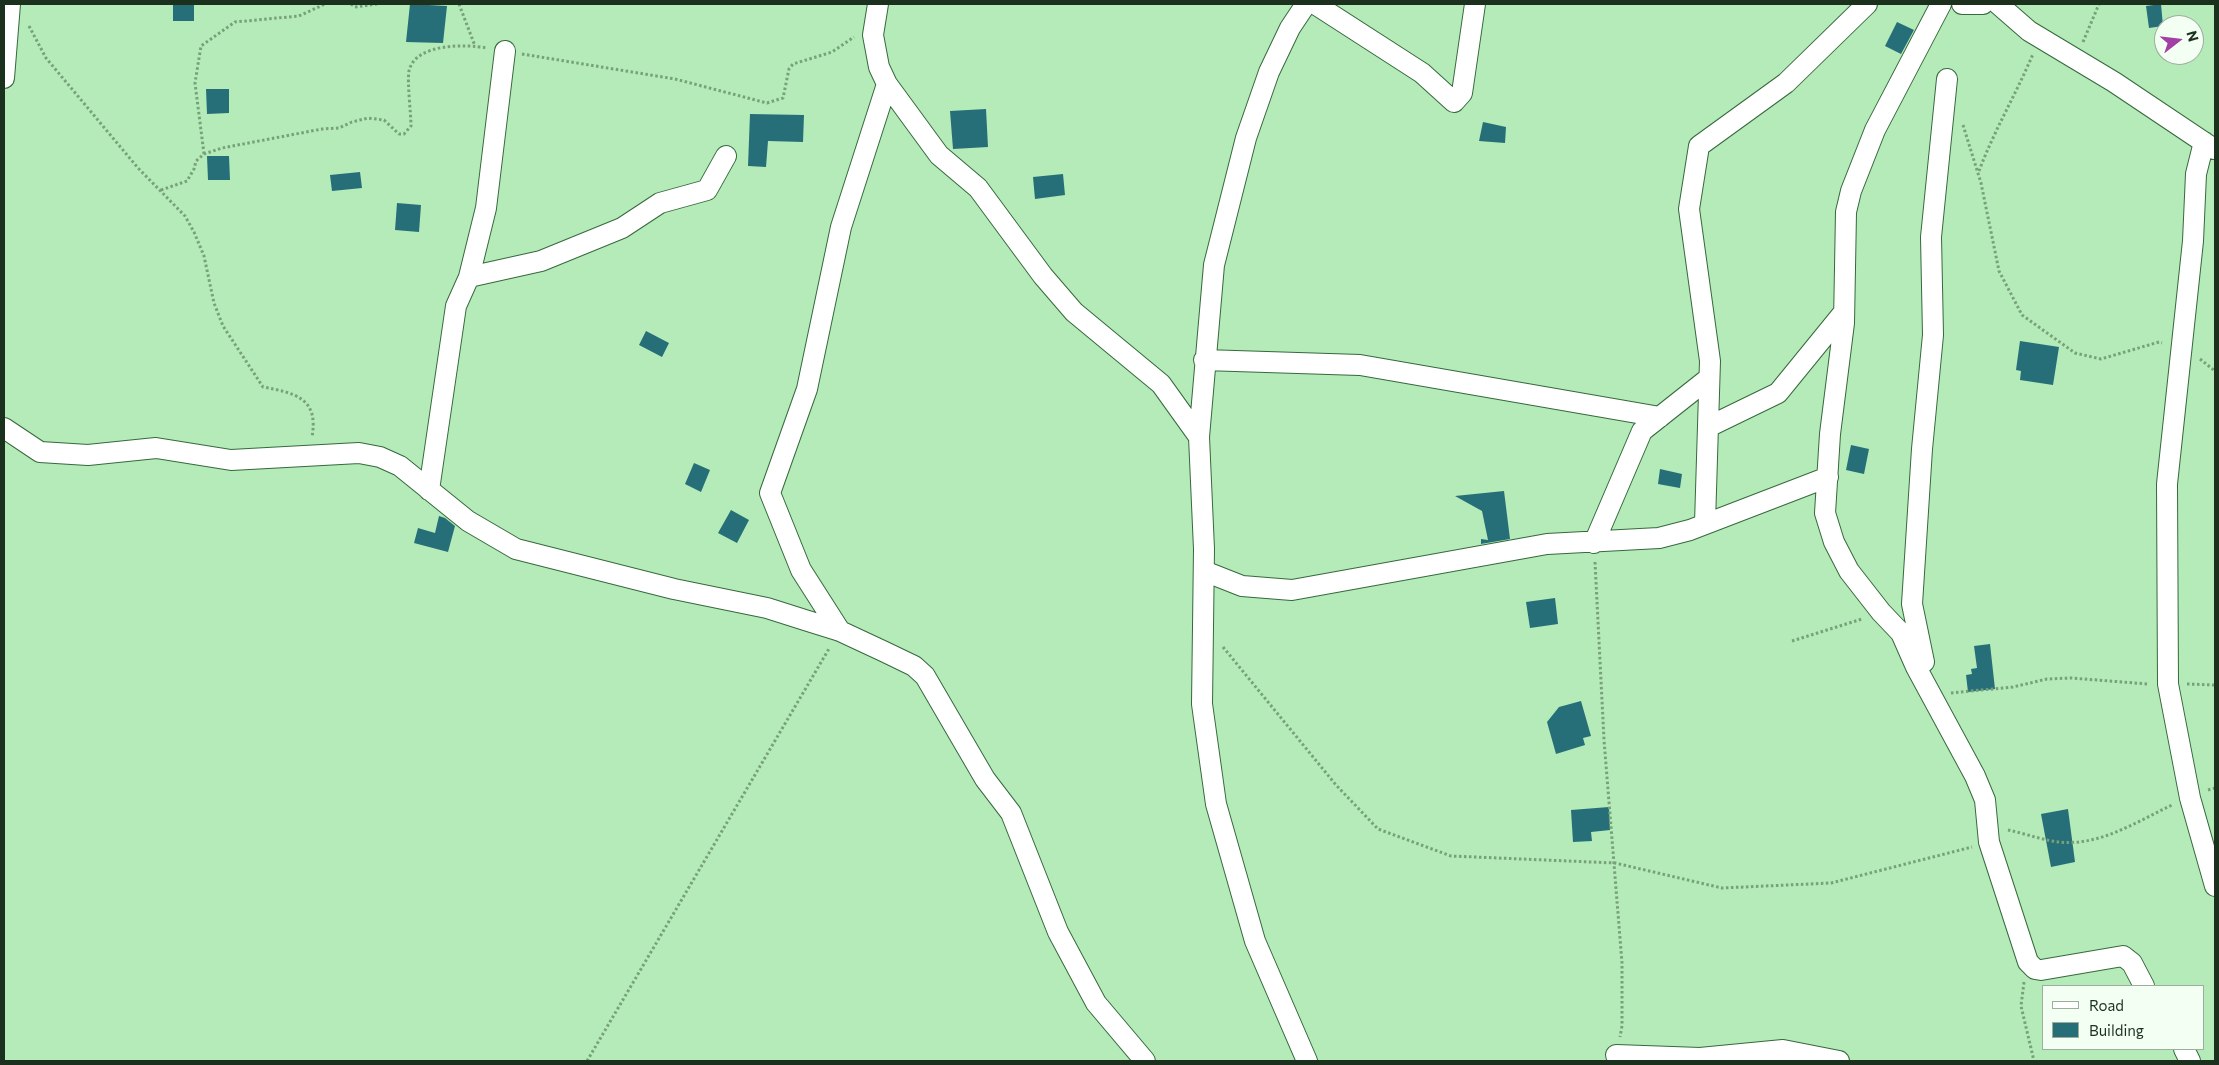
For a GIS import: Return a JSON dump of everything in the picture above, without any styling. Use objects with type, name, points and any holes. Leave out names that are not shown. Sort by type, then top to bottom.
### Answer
[{"type":"street","points":[[4,78],[10,4]]},
{"type":"street","points":[[878,4],[873,35],[879,67],[887,84],[939,155],[978,188],[1043,276],[1074,312],[1161,384],[1199,437]]},
{"type":"street","points":[[1306,4],[1290,28],[1269,72],[1246,138],[1214,265],[1204,360],[1199,437],[1204,518],[1202,704],[1216,804],[1255,941],[1307,1061]]},
{"type":"street","points":[[1315,4],[1422,73],[1454,102],[1462,93],[1475,4]]},
{"type":"street","points":[[1705,523],[1710,361],[1689,208],[1699,146],[1786,83],[1867,4]]},
{"type":"street","points":[[1941,4],[1875,130],[1851,191],[1846,212],[1844,312],[1830,434],[1825,513],[1834,542],[1849,571],[1881,612],[1901,633],[1930,695],[1975,776],[1985,800],[1988,834],[2028,962],[2035,969],[2041,970],[2124,956],[2132,963],[2143,985]]},
{"type":"street","points":[[1962,4],[1983,4]]},
{"type":"street","points":[[1998,4],[2029,31],[2076,59],[2210,146],[2196,174],[2193,242],[2167,484],[2168,684],[2190,798],[2215,886]]},
{"type":"street","points":[[429,490],[456,306],[469,278],[486,208],[505,51]]},
{"type":"street","points":[[1930,695],[1912,604],[1922,449],[1933,335],[1932,237],[1947,80]]},
{"type":"street","points":[[840,632],[800,570],[770,494],[807,389],[841,227],[887,84]]},
{"type":"street","points":[[469,278],[541,261],[622,228],[660,203],[707,190],[726,156]]},
{"type":"street","points":[[1708,427],[1778,393],[1844,312]]},
{"type":"street","points":[[1204,360],[1360,365],[1660,417]]},
{"type":"street","points":[[1594,543],[1642,432],[1709,378]]},
{"type":"street","points":[[4,428],[40,452],[88,455],[156,448],[231,460],[359,453],[380,457],[400,466],[468,521],[516,549],[674,590],[766,608],[840,632],[914,666],[925,676],[985,779],[1011,813],[1058,932],[1092,995],[1145,1061]]},
{"type":"street","points":[[1204,572],[1242,586],[1292,590],[1547,544],[1594,543],[1659,538],[1705,523],[1828,476]]},
{"type":"street","points":[[1616,1055],[1700,1058],[1783,1050],[1839,1061]]},
{"type":"path","points":[[204,154],[195,83],[202,46],[235,22],[299,16],[325,4]]},
{"type":"path","points":[[351,4],[354,7],[377,4]]},
{"type":"path","points":[[459,4],[475,46]]},
{"type":"path","points":[[2076,59],[2099,4]]},
{"type":"path","points":[[25,19],[46,58],[138,168],[185,216],[204,256],[214,304],[223,326],[236,349],[254,371],[263,387],[286,390],[299,396],[311,410],[314,423],[311,440],[313,457]]},
{"type":"path","points":[[1978,172],[1997,125],[2011,102],[2040,38]]},
{"type":"path","points":[[1963,124],[1978,172],[1999,271],[2022,315],[2075,353],[2101,359],[2159,342],[2182,349],[2215,371]]},
{"type":"path","points":[[1594,543],[1604,740],[1622,963],[1622,1026],[1616,1055]]},
{"type":"path","points":[[1792,641],[1881,612]]},
{"type":"path","points":[[1202,621],[1336,785],[1378,829],[1451,856],[1615,863],[1722,888],[1831,883],[1988,834],[2054,841],[2097,840],[2215,788]]},
{"type":"path","points":[[587,1061],[840,632]]},
{"type":"path","points":[[1930,695],[1968,692],[2047,679],[2071,678],[2130,684],[2215,685]]},
{"type":"path","points":[[2028,962],[2022,989],[2021,1006],[2034,1061]]},
{"type":"building","points":[[173,4],[194,4],[194,21],[173,21]]},
{"type":"building","points":[[410,4],[447,6],[443,43],[406,42]]},
{"type":"building","points":[[2161,4],[2162,15],[2154,15],[2154,27],[2149,28],[2146,6]]},
{"type":"building","points":[[1897,22],[1914,30],[1901,54],[1885,46]]},
{"type":"building","points":[[206,89],[229,89],[229,113],[207,114]]},
{"type":"building","points":[[986,109],[988,147],[953,149],[950,111]]},
{"type":"building","points":[[750,114],[804,115],[803,142],[768,141],[766,167],[748,166]]},
{"type":"building","points":[[1483,122],[1506,127],[1505,143],[1479,141]]},
{"type":"building","points":[[207,156],[229,156],[230,180],[208,180]]},
{"type":"building","points":[[360,172],[362,188],[332,191],[330,175]]},
{"type":"building","points":[[1063,174],[1065,195],[1035,199],[1033,177]]},
{"type":"building","points":[[397,203],[421,205],[419,232],[395,230]]},
{"type":"building","points":[[646,331],[669,343],[662,357],[639,345]]},
{"type":"building","points":[[2020,341],[2059,347],[2053,385],[2020,380],[2021,371],[2016,370]]},
{"type":"building","points":[[1851,445],[1869,449],[1864,474],[1846,470]]},
{"type":"building","points":[[694,463],[710,470],[701,492],[685,484]]},
{"type":"building","points":[[1660,469],[1682,474],[1680,488],[1658,484]]},
{"type":"building","points":[[1504,491],[1510,539],[1481,544],[1481,539],[1488,540],[1482,511],[1455,496]]},
{"type":"building","points":[[731,510],[749,520],[737,543],[718,533]]},
{"type":"building","points":[[439,516],[455,526],[448,552],[414,543],[418,528],[435,533]]},
{"type":"building","points":[[1555,598],[1558,624],[1530,628],[1526,602]]},
{"type":"building","points":[[1990,644],[1995,689],[1968,692],[1966,675],[1972,674],[1971,669],[1977,668],[1974,646]]},
{"type":"building","points":[[1581,701],[1591,736],[1583,738],[1585,745],[1556,754],[1547,722],[1559,707]]},
{"type":"building","points":[[1609,807],[1610,830],[1591,832],[1592,841],[1573,842],[1571,810]]},
{"type":"building","points":[[2068,809],[2075,862],[2051,867],[2041,814]]}]
